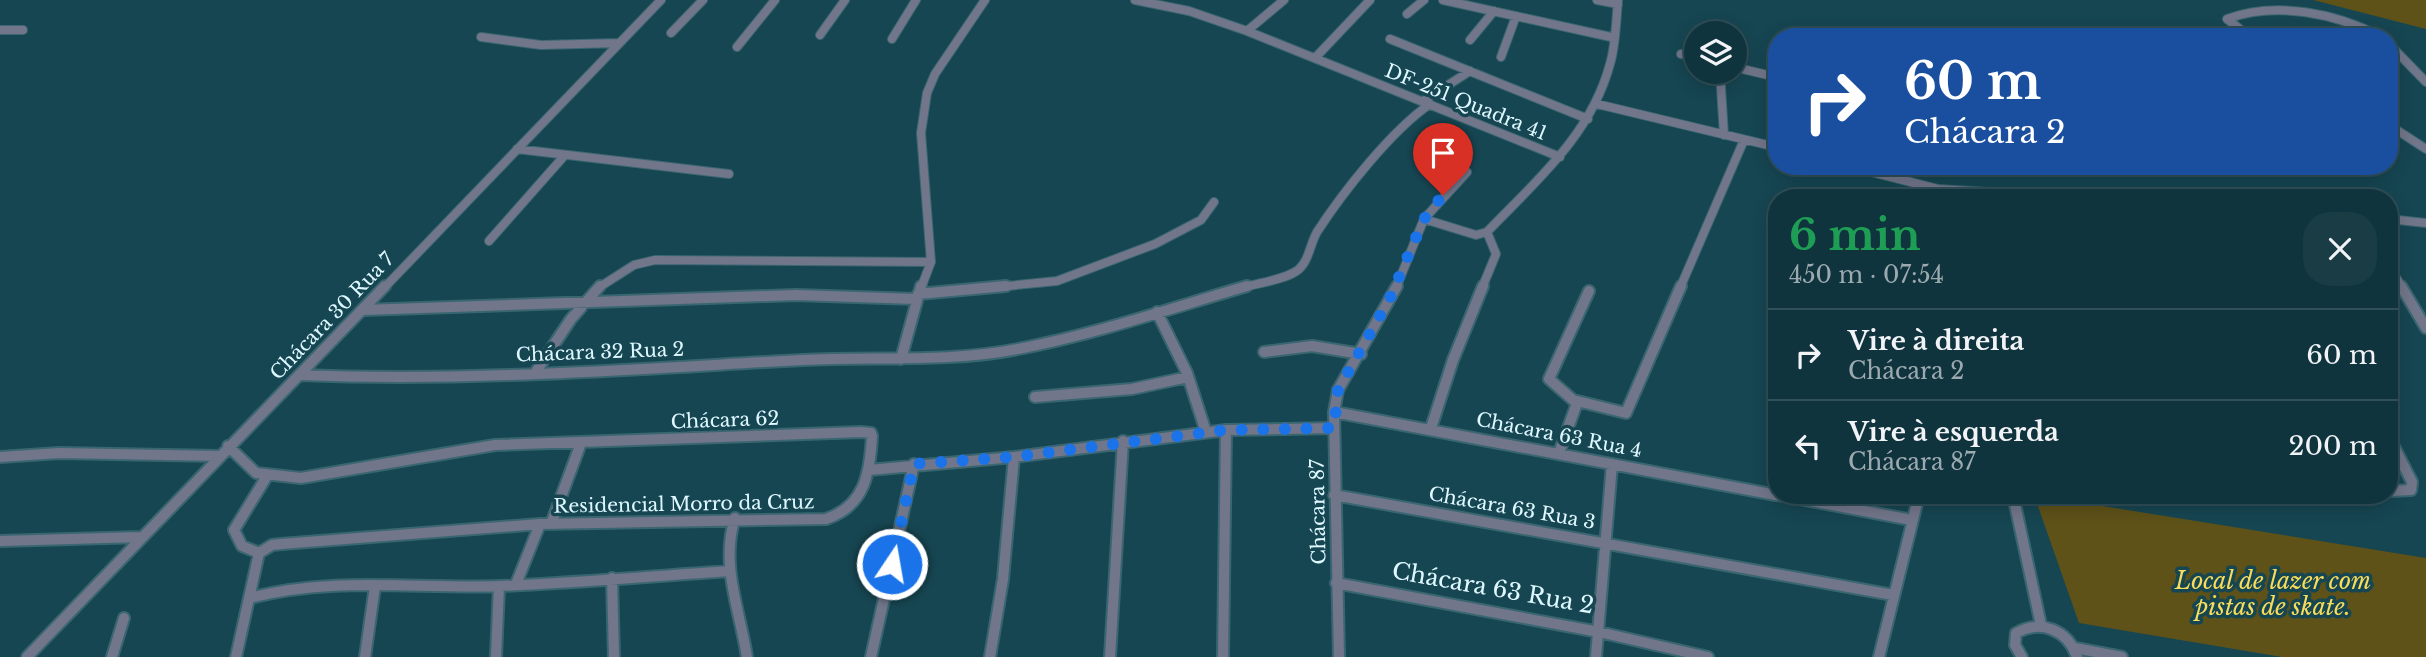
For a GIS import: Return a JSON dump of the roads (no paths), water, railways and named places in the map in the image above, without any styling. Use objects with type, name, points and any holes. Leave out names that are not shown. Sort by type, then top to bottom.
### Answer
[{"type":"street","name":"Chácara 30 Rua 7","points":[[27,657],[661,0]]},
{"type":"street","points":[[671,33],[703,0]]},
{"type":"street","points":[[737,47],[775,0]]},
{"type":"street","points":[[820,35],[845,0]]},
{"type":"street","points":[[892,39],[916,0]]},
{"type":"street","points":[[901,359],[917,296],[931,262],[922,145],[927,93],[935,74],[985,0]]},
{"type":"street","name":"DF-251 Quadra 41","points":[[1135,0],[1171,7],[1247,31],[1426,102],[1509,139],[1560,157],[1597,104],[1611,61],[1611,37],[1618,2]]},
{"type":"street","points":[[1171,7],[1181,0]]},
{"type":"street","points":[[1247,31],[1284,0]]},
{"type":"street","points":[[1315,58],[1370,0]]},
{"type":"street","points":[[1407,15],[1424,0]]},
{"type":"street","points":[[1443,0],[1611,37]]},
{"type":"street","points":[[1597,0],[1618,2]]},
{"type":"street","points":[[2238,28],[2227,19],[2253,10],[2286,10],[2362,28]]},
{"type":"street","points":[[1469,40],[1494,11]]},
{"type":"street","points":[[1501,57],[1516,16]]},
{"type":"street","points":[[0,30],[23,30]]},
{"type":"street","points":[[481,37],[541,45],[619,43]]},
{"type":"street","name":"DF-251 Quadra 41","points":[[1390,39],[1588,119]]},
{"type":"street","points":[[2398,53],[2426,82]]},
{"type":"street","points":[[1747,70],[1768,75]]},
{"type":"street","name":"Chácara 32 Rua 2","points":[[300,375],[372,378],[535,373],[834,358],[901,359],[1016,350],[1297,271],[1307,258],[1316,234],[1407,120],[1426,102],[1471,71]]},
{"type":"street","points":[[1721,84],[1724,135]]},
{"type":"street","points":[[1597,104],[1768,145]]},
{"type":"street","points":[[2398,131],[2426,149]]},
{"type":"street","points":[[1589,291],[1549,379],[1556,391],[1577,403],[1626,413],[1744,140]]},
{"type":"street","points":[[517,149],[729,174]]},
{"type":"street","points":[[489,241],[565,155]]},
{"type":"street","points":[[1424,219],[1476,234],[1487,232],[1560,157]]},
{"type":"street","name":"Chácara 87","points":[[1339,657],[1334,428],[1338,390],[1361,354],[1397,285],[1424,219],[1443,195],[1467,172]]},
{"type":"street","points":[[1877,175],[1923,189]]},
{"type":"street","points":[[363,310],[796,295],[917,296],[1057,281],[1167,238],[1201,220],[1214,202]]},
{"type":"street","points":[[2398,220],[2426,223]]},
{"type":"street","points":[[1432,428],[1453,360],[1496,254],[1487,232]]},
{"type":"street","points":[[535,373],[582,302],[612,274],[630,264],[655,260],[931,262]]},
{"type":"street","points":[[2398,279],[2422,315],[2426,328]]},
{"type":"street","points":[[1157,312],[1188,377],[1206,432]]},
{"type":"street","points":[[1264,352],[1290,345],[1316,344],[1361,354]]},
{"type":"street","points":[[1035,397],[1132,389],[1188,377]]},
{"type":"street","points":[[1559,453],[1577,403]]},
{"type":"street","name":"Chácara 63 Rua 4","points":[[1334,412],[1432,428],[1768,493]]},
{"type":"street","points":[[869,470],[1013,457],[1226,430],[1334,428]]},
{"type":"street","points":[[1223,657],[1226,430]]},
{"type":"street","name":"Chácara 62","points":[[267,476],[301,478],[348,472],[495,445],[871,433]]},
{"type":"street","name":"Residencial Morro da Cruz","points":[[516,584],[546,524],[735,518],[826,519],[840,516],[854,507],[869,470],[871,433]]},
{"type":"street","points":[[1110,657],[1124,441]]},
{"type":"street","points":[[236,657],[259,553],[271,545],[546,524],[581,443]]},
{"type":"street","points":[[228,446],[256,473],[267,476],[233,530],[242,548],[259,553]]},
{"type":"street","points":[[0,457],[59,453],[219,456]]},
{"type":"street","points":[[2398,455],[2412,482],[2411,490],[2398,491]]},
{"type":"street","points":[[990,657],[1003,579],[1013,457]]},
{"type":"street","points":[[871,657],[914,464]]},
{"type":"street","name":"Chácara 63 Rua 3","points":[[1335,495],[1606,542],[1612,464]]},
{"type":"street","name":"Chácara 63 Rua 4","points":[[1826,504],[1912,520]]},
{"type":"street","points":[[1878,657],[1916,504]]},
{"type":"street","points":[[2015,504],[2041,625]]},
{"type":"street","points":[[735,518],[727,551],[747,657]]},
{"type":"street","points":[[0,541],[141,537]]},
{"type":"street","points":[[1606,542],[1894,595]]},
{"type":"street","name":"Chácara 63 Rua 2","points":[[1336,583],[1599,632],[1606,542]]},
{"type":"street","points":[[250,598],[314,586],[417,583],[499,586],[730,571]]},
{"type":"street","points":[[612,578],[614,657]]},
{"type":"street","points":[[365,657],[375,586]]},
{"type":"street","points":[[496,657],[499,586]]},
{"type":"street","points":[[113,657],[124,618]]},
{"type":"street","points":[[2022,657],[2015,645],[2016,633],[2026,625],[2041,625],[2066,638],[2076,652],[2122,657]]},
{"type":"street","points":[[1596,657],[1599,632],[1708,657]]},
{"type":"park label","name":"Local de lazer com pistas de skate.","points":[[2273,594]]}]
